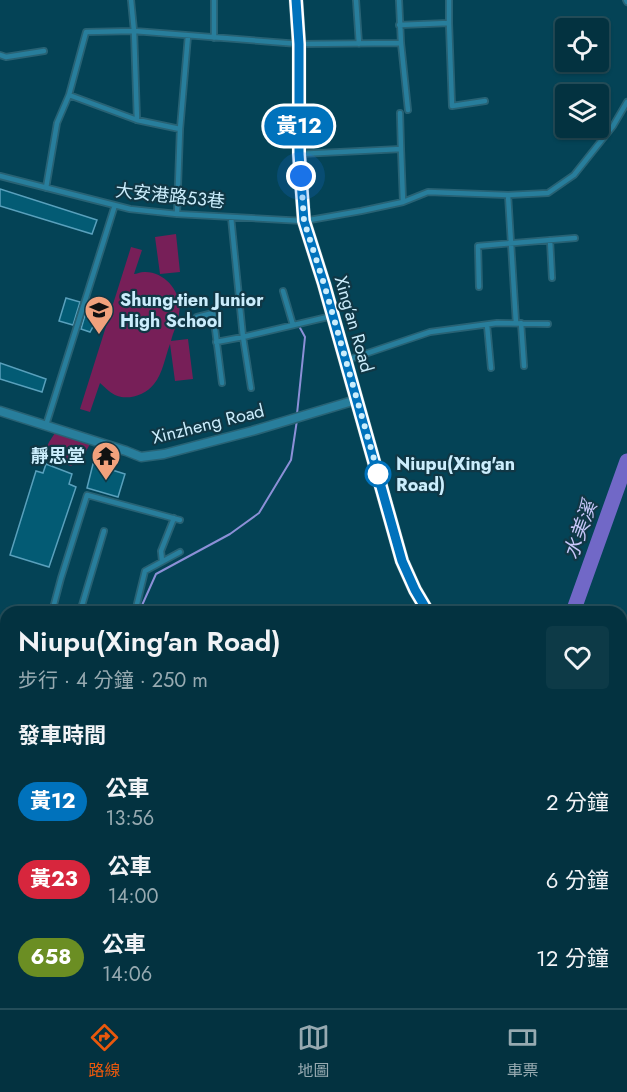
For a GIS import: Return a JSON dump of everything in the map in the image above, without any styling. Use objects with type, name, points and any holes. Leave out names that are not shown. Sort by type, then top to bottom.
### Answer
[{"type":"street","name":"Xing’an Road","points":[[296,0],[299,44],[299,154],[304,221],[402,561],[424,606]]},
{"type":"street","name":"Xinzheng Road","points":[[0,411],[126,451],[141,458],[206,444],[357,400]]},
{"type":"lane","points":[[132,0],[138,120]]},
{"type":"lane","points":[[214,0],[214,38]]},
{"type":"lane","points":[[356,0],[359,44]]},
{"type":"lane","points":[[399,0],[399,25],[408,110]]},
{"type":"lane","points":[[449,0],[452,106],[485,101]]},
{"type":"lane","points":[[399,25],[449,23]]},
{"type":"lane","points":[[46,188],[57,123],[69,95],[86,32],[134,31],[299,44],[401,43]]},
{"type":"lane","points":[[177,214],[180,129],[188,36]]},
{"type":"lane","points":[[0,56],[44,51]]},
{"type":"lane","points":[[69,95],[138,120],[180,129]]},
{"type":"lane","name":"大安港路53巷","points":[[0,176],[130,209],[304,221],[403,202],[428,192],[508,195],[548,193],[574,175],[613,126],[627,102]]},
{"type":"lane","points":[[400,113],[403,202]]},
{"type":"lane","points":[[299,154],[401,149]]},
{"type":"lane","points":[[508,195],[518,323],[524,366]]},
{"type":"lane","points":[[46,425],[114,208]]},
{"type":"lane","points":[[231,217],[243,337],[251,388]]},
{"type":"lane","points":[[479,287],[478,246],[575,238]]},
{"type":"lane","points":[[550,240],[552,278]]},
{"type":"lane","points":[[283,291],[292,325]]},
{"type":"lane","points":[[197,317],[213,313],[222,383]]},
{"type":"lane","points":[[216,342],[332,316]]},
{"type":"lane","points":[[345,361],[430,332],[497,322],[548,324]]},
{"type":"lane","points":[[487,324],[491,368]]},
{"type":"lane","points":[[54,606],[87,495],[180,520]]},
{"type":"lane","points":[[162,561],[161,550],[174,518]]},
{"type":"lane","points":[[82,606],[104,531]]},
{"type":"lane","points":[[136,606],[145,570],[180,552]]},
{"type":"shaded area","points":[[176,234],[180,272],[160,274],[155,237]]},
{"type":"shaded area","points":[[131,247],[142,250],[134,274],[144,272],[159,275],[175,291],[180,306],[171,341],[188,339],[193,379],[175,381],[170,344],[160,375],[151,388],[136,396],[120,397],[100,383],[90,412],[80,409]]},
{"type":"shaded area","points":[[55,433],[90,444],[81,460],[71,466],[51,460],[47,449]]},
{"type":"building","points":[[0,189],[97,220],[92,234],[0,206]]},
{"type":"building","points":[[66,298],[80,302],[73,325],[59,321]]},
{"type":"building","points":[[88,305],[98,307],[96,321],[90,332],[81,329]]},
{"type":"building","points":[[0,363],[46,379],[42,392],[0,379]]},
{"type":"building","points":[[46,464],[72,474],[69,484],[76,487],[49,567],[10,555],[36,471],[43,473]]},
{"type":"building","name":"靜思堂","points":[[93,464],[125,474],[118,497],[87,488]]},
{"type":"waterway","points":[[297,414],[305,337],[299,326]]},
{"type":"waterway","points":[[142,606],[156,574],[230,534],[259,513],[291,460],[297,420]]},
{"type":"waterway","name":"水美溪","points":[[575,606],[627,461]]},
{"type":"bus line","name":"黃12","points":[[296,0],[299,44],[299,154],[304,221],[402,561],[424,606]]},
{"type":"place","name":"Shung-tien Junior High School","points":[[99,336]]},
{"type":"place","name":"Niupu(Xing'an Road)","points":[[378,474]]},
{"type":"place","name":"靜思堂","points":[[106,482]]},
{"type":"route","points":[[301,176],[304,221],[380,480],[378,474]]}]
